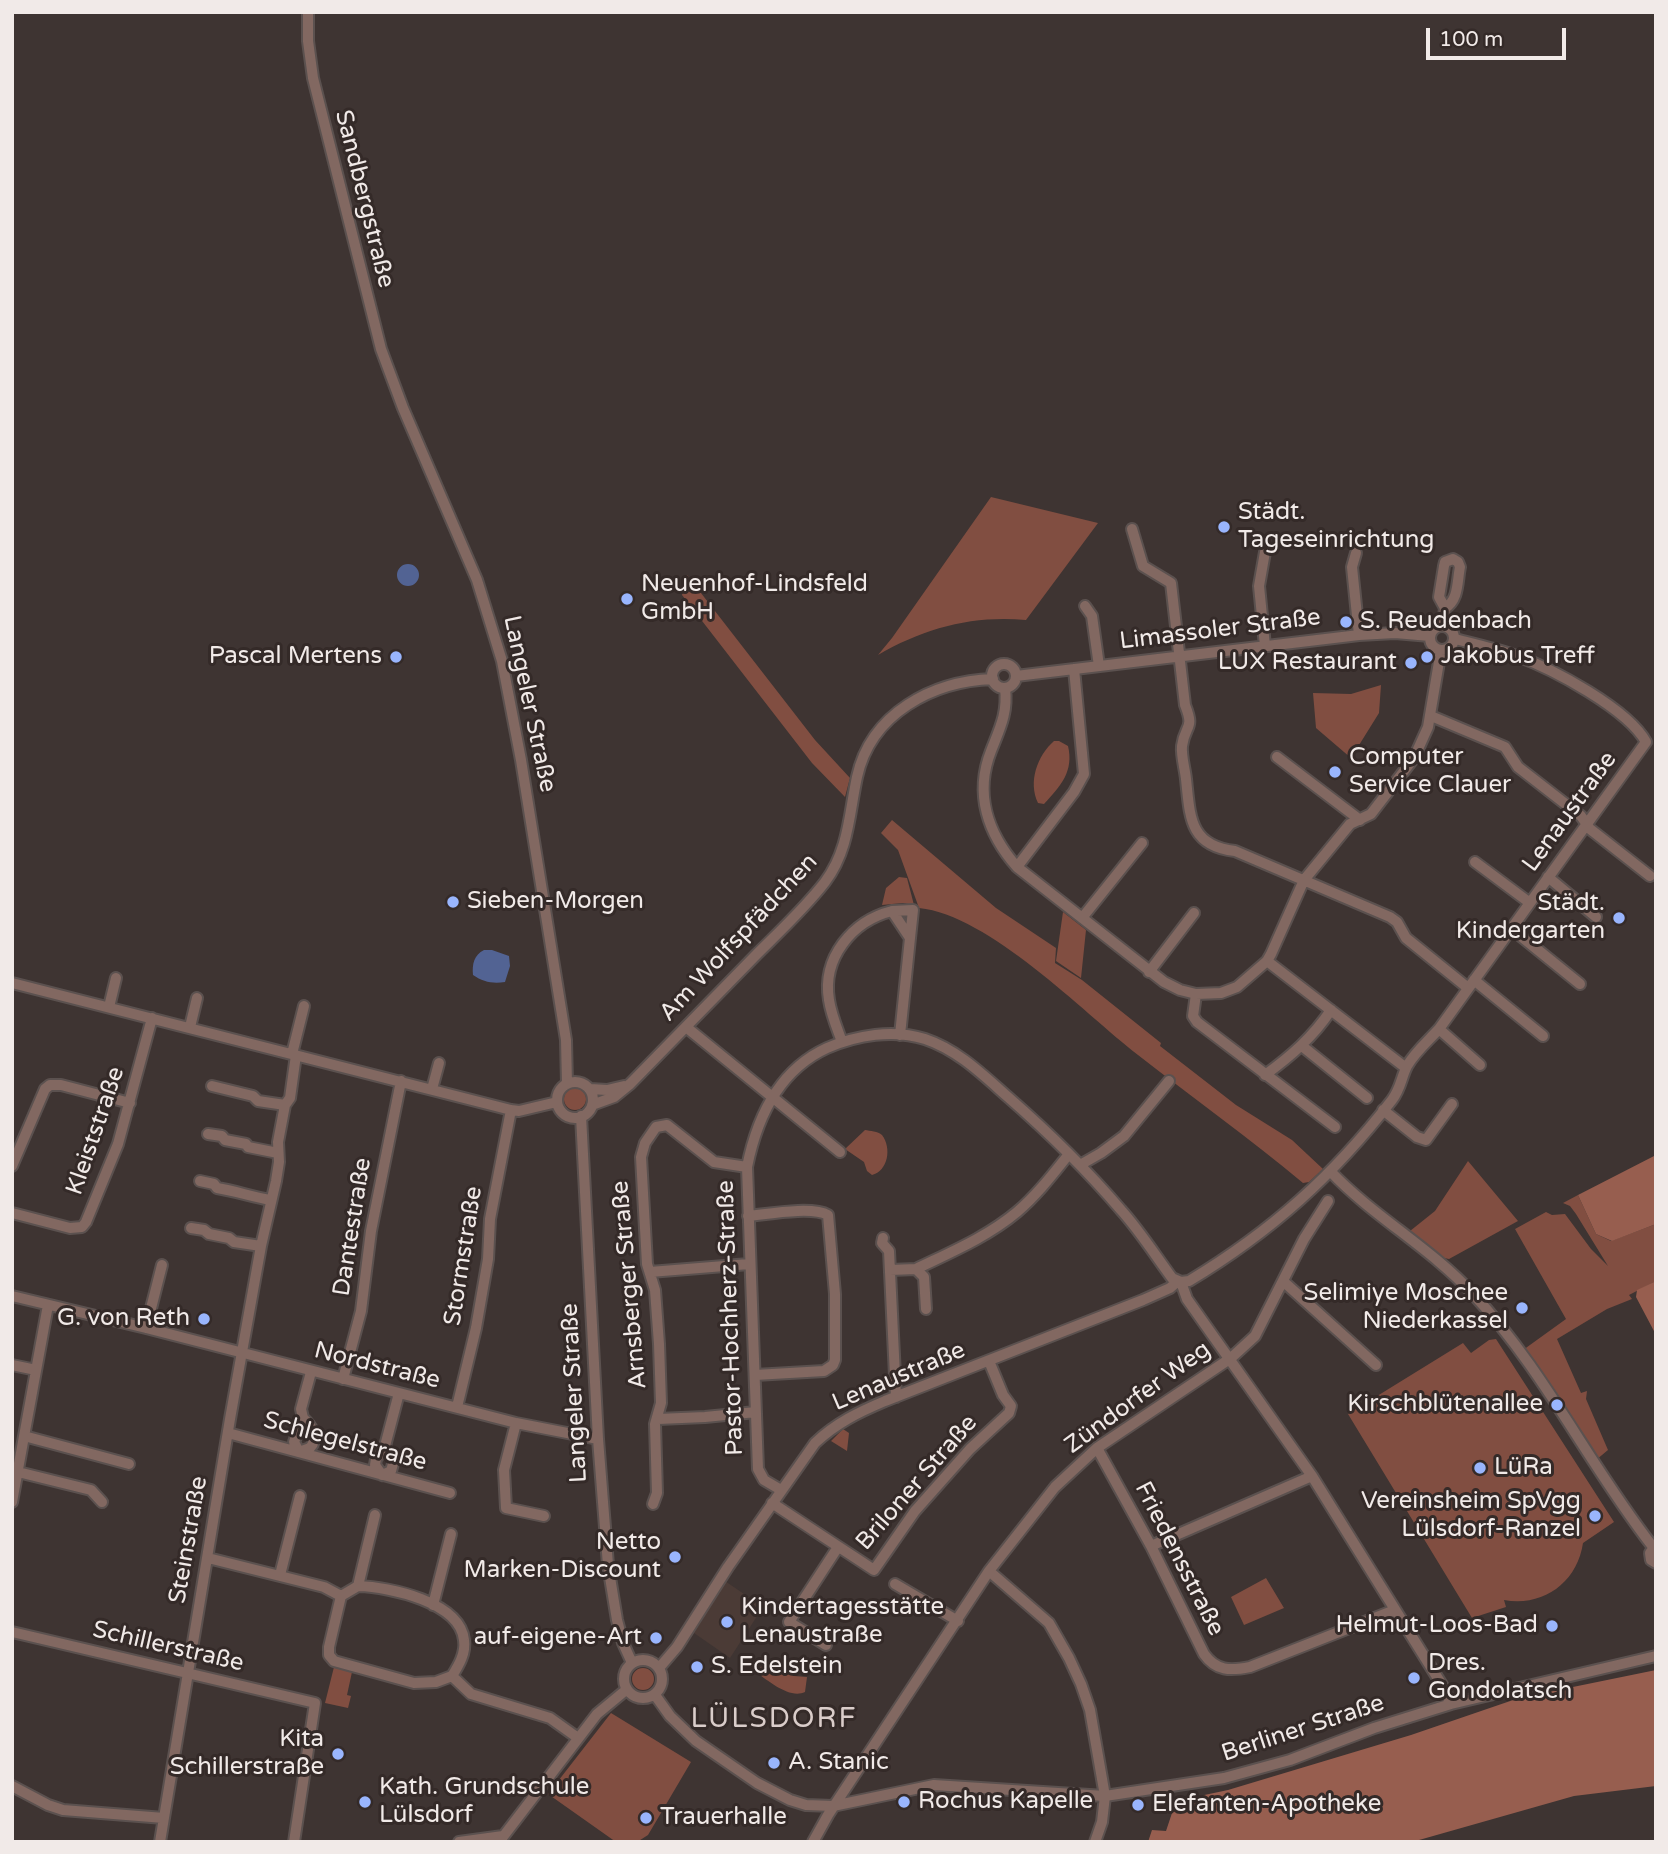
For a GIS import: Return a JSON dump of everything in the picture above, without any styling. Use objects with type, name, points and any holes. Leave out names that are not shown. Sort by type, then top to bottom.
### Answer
[{"type":"street","name":"Sandbergstraße","points":[[307,12],[313,78],[322,121],[396,393]]},
{"type":"street","name":"Langeler Straße","points":[[396,393],[477,580],[502,662],[519,747],[566,1040],[567,1084]]},
{"type":"street","points":[[1132,529],[1143,566],[1171,583],[1185,705],[1191,721],[1182,747],[1191,819],[1196,831],[1219,849],[1235,851],[1390,917],[1397,922],[1406,938],[1543,1036]]},
{"type":"street","points":[[1265,552],[1259,586],[1265,646]]},
{"type":"street","points":[[1356,553],[1352,567],[1359,635]]},
{"type":"street","points":[[1085,607],[1092,616],[1099,666]]},
{"type":"street","points":[[1443,625],[1445,608]]},
{"type":"street","points":[[1443,625],[1452,630],[1455,639],[1450,647],[1441,650],[1432,645],[1430,636],[1435,628],[1443,625]]},
{"type":"street","name":"Limassoler Straße","points":[[1016,676],[1359,635],[1395,633],[1430,636]]},
{"type":"street","points":[[1455,639],[1508,653],[1539,665],[1580,687],[1629,720],[1651,745]]},
{"type":"street","points":[[1005,688],[1005,716],[986,766],[983,793],[987,819],[1003,850],[1017,867],[1149,972],[1180,990],[1196,994],[1229,990],[1243,982],[1267,961],[1304,880],[1345,828],[1371,814],[1409,765],[1422,743],[1431,716],[1441,650]]},
{"type":"street","points":[[1003,664],[1012,667],[1016,676],[1013,684],[1005,688],[999,687],[993,679],[995,669],[1003,664]]},
{"type":"street","points":[[1017,867],[1084,775],[1074,669]]},
{"type":"street","name":"Am Wolfspfädchen","points":[[592,1105],[614,1097],[630,1084],[789,922],[827,879],[847,840],[861,765],[875,738],[890,719],[919,697],[938,688],[963,681],[993,679]]},
{"type":"street","points":[[1431,716],[1505,747],[1518,766],[1650,876]]},
{"type":"street","name":"Lenaustraße","points":[[659,1668],[677,1647],[781,1490],[824,1434],[851,1416],[896,1397],[1170,1288],[1234,1254],[1265,1231],[1331,1172],[1401,1087],[1406,1068],[1438,1029],[1586,823],[1651,745]]},
{"type":"street","points":[[1277,757],[1360,820]]},
{"type":"street","points":[[1082,918],[1142,843]]},
{"type":"street","points":[[1475,862],[1530,903]]},
{"type":"street","points":[[1548,877],[1596,917]]},
{"type":"street","points":[[842,1042],[829,1001],[828,983],[833,962],[842,943],[855,929],[878,915],[913,910],[900,1035]]},
{"type":"street","points":[[892,911],[910,937]]},
{"type":"street","points":[[1149,972],[1194,913]]},
{"type":"street","points":[[1511,929],[1580,984]]},
{"type":"street","points":[[1267,961],[1406,1068]]},
{"type":"street","points":[[109,1007],[116,978]]},
{"type":"street","points":[[12,983],[510,1110],[519,1111],[557,1102]]},
{"type":"street","points":[[1196,994],[1193,1016],[1196,1023],[1335,1127]]},
{"type":"street","points":[[190,1027],[197,998]]},
{"type":"street","name":"Steinstraße","points":[[160,1842],[228,1433],[261,1246],[279,1162],[285,1105],[290,1098],[294,1054],[304,1006]]},
{"type":"street","points":[[1265,1075],[1301,1046],[1332,1010]]},
{"type":"street","name":"Kleiststraße","points":[[12,1213],[70,1228],[82,1227],[86,1222],[111,1163],[152,1018]]},
{"type":"street","points":[[686,1027],[840,1152]]},
{"type":"street","points":[[1438,1029],[1480,1065]]},
{"type":"street","name":"Pastor-Hochherz-Straße","points":[[781,1490],[764,1480],[758,1469],[747,1167],[754,1138],[772,1096],[796,1068],[823,1050],[842,1042],[873,1035],[900,1035],[923,1039],[956,1054],[988,1079],[1069,1154],[1122,1211],[1172,1278],[1181,1282],[1187,1299],[1312,1476],[1451,1704]]},
{"type":"street","name":"Langeler Straße","points":[[566,1040],[586,1086]]},
{"type":"street","points":[[1301,1046],[1367,1098]]},
{"type":"street","points":[[432,1089],[439,1063]]},
{"type":"street","name":"Dantestraße","points":[[344,1379],[361,1311],[371,1231],[401,1081]]},
{"type":"street","points":[[1080,1165],[1124,1136],[1169,1081]]},
{"type":"street","points":[[586,1086],[593,1100],[588,1112],[581,1116],[566,1115],[557,1102],[559,1091],[567,1084],[586,1086],[607,1090],[630,1084]]},
{"type":"street","points":[[12,1166],[45,1089],[50,1085],[61,1085],[130,1103]]},
{"type":"street","points":[[212,1086],[253,1096],[258,1101],[285,1105]]},
{"type":"street","points":[[1383,1110],[1417,1137],[1426,1140],[1452,1104]]},
{"type":"street","name":"Stormstraße","points":[[457,1407],[488,1259],[489,1219],[510,1110]]},
{"type":"street","name":"Langeler Straße","points":[[581,1116],[598,1439],[608,1565],[617,1620],[632,1663]]},
{"type":"street","name":"Arnsberger Straße","points":[[653,1504],[657,1493],[655,1424],[661,1403],[659,1344],[655,1290],[646,1264],[641,1157],[652,1132],[659,1126],[667,1125],[714,1162],[747,1167]]},
{"type":"street","points":[[208,1134],[278,1153]]},
{"type":"street","points":[[890,1270],[916,1269],[972,1242],[1008,1219],[1035,1194],[1069,1154]]},
{"type":"street","points":[[1331,1172],[1451,1272],[1473,1293],[1522,1351],[1621,1506],[1654,1546],[1650,1556],[1656,1563]]},
{"type":"street","points":[[200,1181],[214,1184],[217,1188],[271,1200]]},
{"type":"street","name":"Zündorfer Weg","points":[[814,1842],[833,1806],[989,1571],[1055,1486],[1097,1448],[1231,1358],[1255,1336],[1304,1239],[1328,1201]]},
{"type":"street","points":[[748,1216],[811,1211],[828,1215],[835,1294],[833,1365],[824,1371],[755,1376]]},
{"type":"street","points":[[191,1228],[229,1238],[234,1242],[261,1246]]},
{"type":"street","points":[[883,1238],[882,1243],[889,1249],[896,1397]]},
{"type":"street","points":[[650,1272],[749,1264]]},
{"type":"street","points":[[146,1328],[162,1265]]},
{"type":"street","points":[[916,1269],[924,1277],[926,1309]]},
{"type":"street","points":[[1283,1282],[1376,1365]]},
{"type":"street","name":"Nordstraße","points":[[12,1296],[516,1423],[598,1439]]},
{"type":"street","points":[[12,1502],[48,1305]]},
{"type":"street","name":"Briloner Straße","points":[[772,1503],[874,1570],[915,1511],[970,1449],[1009,1413],[1011,1406],[1003,1395],[989,1361]]},
{"type":"street","points":[[12,1364],[36,1370]]},
{"type":"street","points":[[303,1418],[313,1429],[315,1437],[310,1448],[299,1452],[294,1442],[303,1418],[302,1409],[311,1371]]},
{"type":"street","points":[[382,1475],[390,1471],[394,1461],[386,1446],[399,1393]]},
{"type":"street","points":[[658,1419],[756,1412]]},
{"type":"street","points":[[516,1423],[504,1470],[506,1508],[544,1516]]},
{"type":"street","name":"Schlegelstraße","points":[[228,1433],[450,1493]]},
{"type":"street","points":[[24,1436],[130,1464]]},
{"type":"street","name":"Friedensstraße","points":[[1097,1448],[1151,1546],[1204,1654],[1210,1663],[1219,1668],[1233,1670],[1250,1667],[1395,1610]]},
{"type":"street","points":[[1151,1546],[1312,1476]]},
{"type":"street","points":[[15,1480],[90,1490],[102,1502]]},
{"type":"street","points":[[280,1576],[300,1496]]},
{"type":"street","points":[[358,1586],[375,1515]]},
{"type":"street","points":[[433,1605],[451,1534]]},
{"type":"street","points":[[826,1645],[789,1622],[838,1547]]},
{"type":"street","points":[[208,1558],[324,1587],[341,1596]]},
{"type":"street","points":[[989,1571],[1049,1623],[1069,1658],[1090,1710],[1105,1796],[1102,1822],[1095,1842]]},
{"type":"street","points":[[895,1584],[958,1621]]},
{"type":"street","points":[[358,1586],[400,1593],[433,1605],[456,1620],[463,1632],[465,1643],[453,1676],[436,1682],[414,1683],[334,1661],[329,1655],[329,1647],[341,1596],[358,1586]]},
{"type":"street","name":"Schillerstraße","points":[[12,1632],[315,1703],[294,1842]]},
{"type":"street","name":"Berliner Straße","points":[[655,1695],[670,1716],[696,1741],[757,1783],[806,1805],[833,1806],[934,1785],[1105,1796],[1156,1790],[1244,1773],[1451,1704],[1656,1656]]},
{"type":"street","points":[[643,1660],[659,1668],[663,1679],[655,1695],[640,1699],[626,1689],[623,1678],[632,1663],[643,1660]]},
{"type":"street","points":[[453,1676],[471,1694],[550,1717],[578,1738]]},
{"type":"street","points":[[459,1842],[501,1839],[578,1738],[605,1706],[626,1689]]},
{"type":"street","points":[[12,1786],[63,1810],[164,1818]]},
{"type":"shaded area","points":[[991,497],[1098,523],[1026,620],[987,620],[949,625],[913,637],[878,655],[892,638]]},
{"type":"shaded area","points":[[687,575],[815,740],[850,778],[845,797],[812,763],[682,595]]},
{"type":"shaded area","points":[[1381,685],[1379,713],[1351,758],[1316,728],[1313,693],[1351,694]]},
{"type":"shaded area","points":[[1054,741],[1068,746],[1068,771],[1044,804],[1038,803],[1034,787],[1036,770],[1043,754]]},
{"type":"shaded area","points":[[892,820],[996,908],[1056,948],[1055,963],[1082,980],[1236,1105],[1292,1140],[1323,1169],[1309,1182],[1303,1183],[1138,1055],[1005,946],[946,915],[919,908],[898,850],[881,833]]},
{"type":"shaded area","points":[[899,877],[907,878],[914,905],[882,905],[886,888]]},
{"type":"shaded area","points":[[1063,912],[1086,930],[1081,978],[1056,961]]},
{"type":"shaded area","points":[[575,1088],[583,1091],[586,1099],[583,1107],[575,1110],[567,1107],[564,1099],[567,1091]]},
{"type":"shaded area","points":[[865,1130],[882,1135],[887,1146],[885,1164],[872,1175],[867,1171],[864,1162],[845,1149]]},
{"type":"shaded area","points":[[1656,1155],[1656,1224],[1612,1241],[1596,1234],[1578,1195]]},
{"type":"shaded area","points":[[1468,1161],[1518,1221],[1449,1259],[1444,1258],[1410,1231],[1435,1211]]},
{"type":"shaded area","points":[[1578,1195],[1596,1234],[1611,1241],[1656,1224],[1656,1281],[1629,1295],[1632,1299],[1607,1309],[1557,1339],[1581,1393],[1587,1391],[1586,1399],[1608,1450],[1596,1460],[1523,1350],[1566,1319],[1515,1229],[1546,1212],[1552,1215],[1565,1214],[1591,1249],[1608,1266],[1576,1214],[1570,1206],[1563,1203]]},
{"type":"shaded area","points":[[1656,1281],[1655,1333],[1636,1297],[1637,1290]]},
{"type":"shaded area","name":"LüRa","points":[[1496,1339],[1614,1522],[1583,1543],[1574,1570],[1556,1589],[1532,1600],[1504,1600],[1506,1607],[1472,1618],[1348,1414],[1463,1343],[1471,1353],[1489,1340]]},
{"type":"shaded area","points":[[843,1429],[849,1433],[847,1451],[831,1441]]},
{"type":"shaded area","points":[[1266,1578],[1284,1608],[1244,1625],[1231,1597]]},
{"type":"shaded area","name":"Kindertagesstätte Lenaustraße","points":[[725,1581],[763,1607],[730,1658],[694,1633],[704,1617],[702,1615]]},
{"type":"shaded area","points":[[767,1658],[794,1676],[807,1677],[805,1692],[799,1694],[787,1691],[757,1673]]},
{"type":"shaded area","points":[[334,1667],[352,1672],[347,1695],[351,1696],[348,1708],[325,1703]]},
{"type":"shaded area","points":[[643,1668],[651,1671],[654,1679],[651,1687],[643,1690],[635,1687],[632,1679],[635,1671]]},
{"type":"shaded area","points":[[1656,1670],[1656,1786],[1574,1796],[1412,1842],[1148,1842],[1152,1830],[1166,1831],[1176,1801],[1228,1790],[1411,1735],[1519,1698]]},
{"type":"shaded area","points":[[611,1713],[691,1762],[648,1835],[637,1842],[616,1842],[548,1794]]},
{"type":"water","points":[[408,564],[418,571],[419,575],[412,585],[408,586],[398,579],[397,575],[404,565]]},
{"type":"water","points":[[484,950],[509,956],[510,966],[505,982],[488,982],[473,975],[474,960]]},
{"type":"place","name":"Städt. Tageseinrichtung","points":[[1224,527]]},
{"type":"place","name":"Neuenhof-Lindsfeld GmbH","points":[[627,599]]},
{"type":"place","name":"S. Reudenbach","points":[[1346,622]]},
{"type":"place","name":"Pascal Mertens","points":[[396,657]]},
{"type":"place","name":"Jakobus Treff","points":[[1427,657]]},
{"type":"place","name":"LUX Restaurant","points":[[1411,663]]},
{"type":"place","name":"Computer Service Clauer","points":[[1335,772]]},
{"type":"place","name":"Sieben-Morgen","points":[[453,902]]},
{"type":"place","name":"Städt. Kindergarten","points":[[1619,918]]},
{"type":"place","name":"Selimiye Moschee Niederkassel","points":[[1522,1308]]},
{"type":"place","name":"G. von Reth","points":[[204,1319]]},
{"type":"place","name":"Kirschblütenallee","points":[[1557,1405]]},
{"type":"place","name":"LüRa","points":[[1480,1468]]},
{"type":"place","name":"Vereinsheim SpVgg Lülsdorf-Ranzel","points":[[1595,1516]]},
{"type":"place","name":"Netto Marken-Discount","points":[[675,1557]]},
{"type":"place","name":"Kindertagesstätte Lenaustraße","points":[[727,1622]]},
{"type":"place","name":"Helmut-Loos-Bad","points":[[1552,1626]]},
{"type":"place","name":"auf-eigene-Art","points":[[656,1638]]},
{"type":"place","name":"S. Edelstein","points":[[697,1667]]},
{"type":"place","name":"Dres. Gondolatsch","points":[[1414,1678]]},
{"type":"place","name":"Kita Schillerstraße","points":[[338,1754]]},
{"type":"place","name":"A. Stanic","points":[[774,1763]]},
{"type":"place","name":"Kath. Grundschule Lülsdorf","points":[[365,1802]]},
{"type":"place","name":"Rochus Kapelle","points":[[904,1802]]},
{"type":"place","name":"Elefanten-Apotheke","points":[[1138,1805]]},
{"type":"place","name":"Trauerhalle","points":[[646,1818]]},
{"type":"district","name":"LÜLSDORF","points":[[774,1720]]}]
